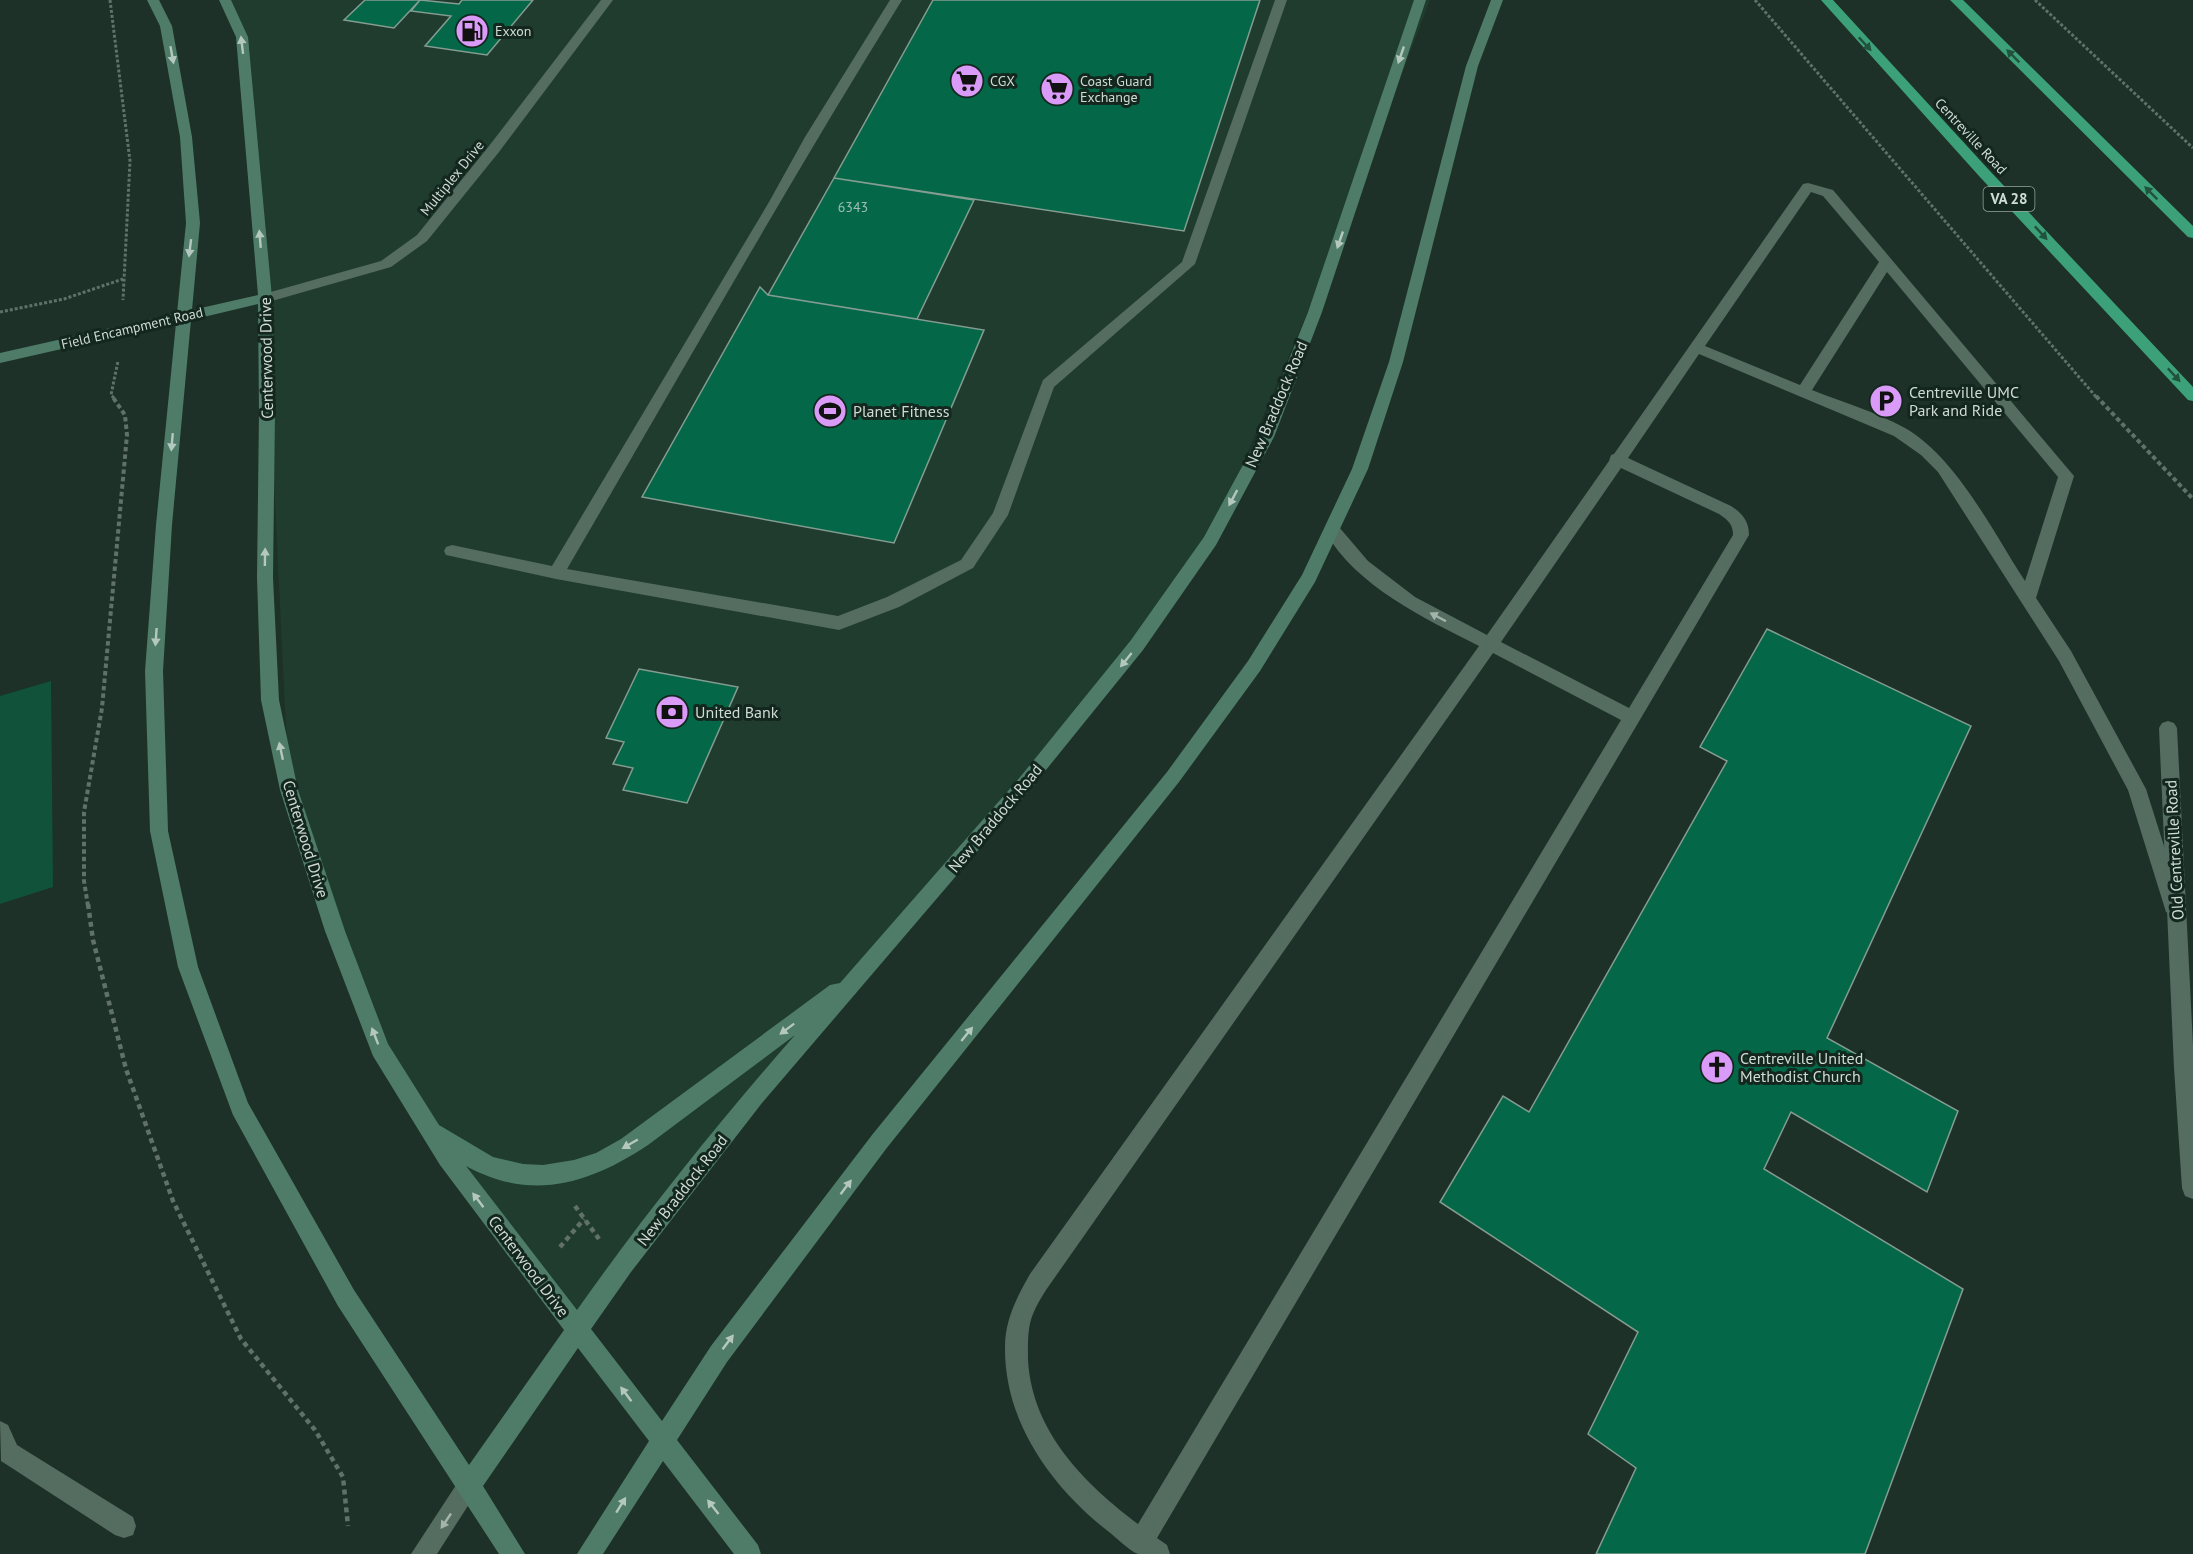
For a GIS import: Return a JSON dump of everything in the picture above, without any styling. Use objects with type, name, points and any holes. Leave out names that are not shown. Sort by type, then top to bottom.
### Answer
[{"type":"highway","name":"Centreville Road","points":[[1827,0],[1984,173],[2193,396]]},
{"type":"highway","points":[[1956,0],[2193,234]]},
{"type":"street","points":[[153,0],[166,26],[186,137],[193,223],[183,316],[154,670],[159,831],[188,967],[240,1108],[346,1298],[513,1554]]},
{"type":"street","name":"Centerwood Drive","points":[[225,0],[242,37],[265,298],[267,412],[265,578],[270,700],[289,790],[335,931],[380,1049],[447,1158],[748,1554]]},
{"type":"street","name":"Multiplex Drive","points":[[265,298],[386,264],[422,238],[490,155],[607,0]]},
{"type":"street","points":[[556,573],[770,212],[811,137],[896,0]]},
{"type":"street","points":[[453,551],[556,573],[839,624],[893,602],[967,564],[1000,515],[1048,384],[1188,264],[1281,0]]},
{"type":"street","name":"New Braddock Road","points":[[423,1554],[623,1264],[755,1096],[868,969],[1028,781],[1137,645],[1210,541],[1266,437],[1315,312],[1420,0]]},
{"type":"street","points":[[589,1554],[718,1354],[879,1142],[1173,777],[1254,666],[1309,578],[1333,531],[1360,469],[1396,362],[1472,66],[1497,0]]},
{"type":"street","points":[[1158,1554],[1095,1505],[1055,1461],[1022,1399],[1015,1359],[1020,1318],[1038,1281],[1490,644],[1616,459],[1808,187],[1828,194],[2066,476],[2028,599]]},
{"type":"street","points":[[1803,392],[1886,262]]},
{"type":"street","name":"Field Encampment Road","points":[[0,358],[265,298]]},
{"type":"street","points":[[1695,347],[1899,432],[1926,451],[1943,468],[2065,656],[2137,789],[2178,921]]},
{"type":"street","points":[[1142,1541],[1741,535],[1742,525],[1737,518],[1725,510],[1616,459]]},
{"type":"street","points":[[1333,531],[1362,565],[1409,602],[1633,718]]},
{"type":"street","name":"Old Centreville Road","points":[[2168,728],[2193,1188]]},
{"type":"street","points":[[428,1128],[459,1151],[485,1164],[522,1175],[552,1175],[579,1169],[603,1160],[640,1139],[868,969]]},
{"type":"street","points":[[0,1433],[9,1453],[124,1526]]},
{"type":"path","points":[[0,312],[64,299],[123,279],[127,253],[130,161],[110,0]]},
{"type":"path","points":[[1755,0],[2116,420],[2193,499]]},
{"type":"path","points":[[2035,0],[2193,148]]},
{"type":"path","points":[[574,1203],[601,1242]]},
{"type":"path","points":[[560,1247],[584,1219]]},
{"type":"shaded area","points":[[225,0],[1430,0],[1346,222],[1210,541],[578,1330],[380,1049],[289,790],[265,298],[242,37]]},
{"type":"green space","points":[[51,681],[53,887],[0,904],[0,696]]},
{"type":"building","points":[[365,0],[420,0],[394,28],[344,20]]},
{"type":"building","name":"Exxon","points":[[420,0],[459,4],[462,0],[533,0],[487,55],[425,46],[451,16],[411,11]]},
{"type":"building","name":"Coast Guard Exchange","points":[[933,0],[1260,0],[1184,231],[834,178]]},
{"type":"building","points":[[834,178],[974,200],[917,319],[768,295]]},
{"type":"building","points":[[760,287],[768,295],[984,330],[894,543],[642,497]]},
{"type":"building","name":"Centreville United Methodist Church","points":[[1767,629],[1971,726],[1827,1038],[1958,1111],[1927,1192],[1791,1112],[1764,1169],[1963,1289],[1865,1554],[1596,1554],[1636,1468],[1588,1434],[1638,1332],[1440,1202],[1503,1096],[1529,1112],[1727,761],[1700,747]]},
{"type":"building","name":"United Bank","points":[[639,669],[738,687],[687,803],[623,790],[633,768],[613,764],[624,742],[606,738]]},
{"type":"place","name":"Exxon","points":[[472,31]]},
{"type":"place","name":"CGX","points":[[967,81]]},
{"type":"place","name":"Coast Guard Exchange","points":[[1057,89]]},
{"type":"place","name":"Centreville UMC Park and Ride","points":[[1886,401]]},
{"type":"place","name":"Planet Fitness","points":[[830,411]]},
{"type":"place","name":"United Bank","points":[[672,712]]},
{"type":"place","name":"Centreville United Methodist Church","points":[[1717,1067]]}]
